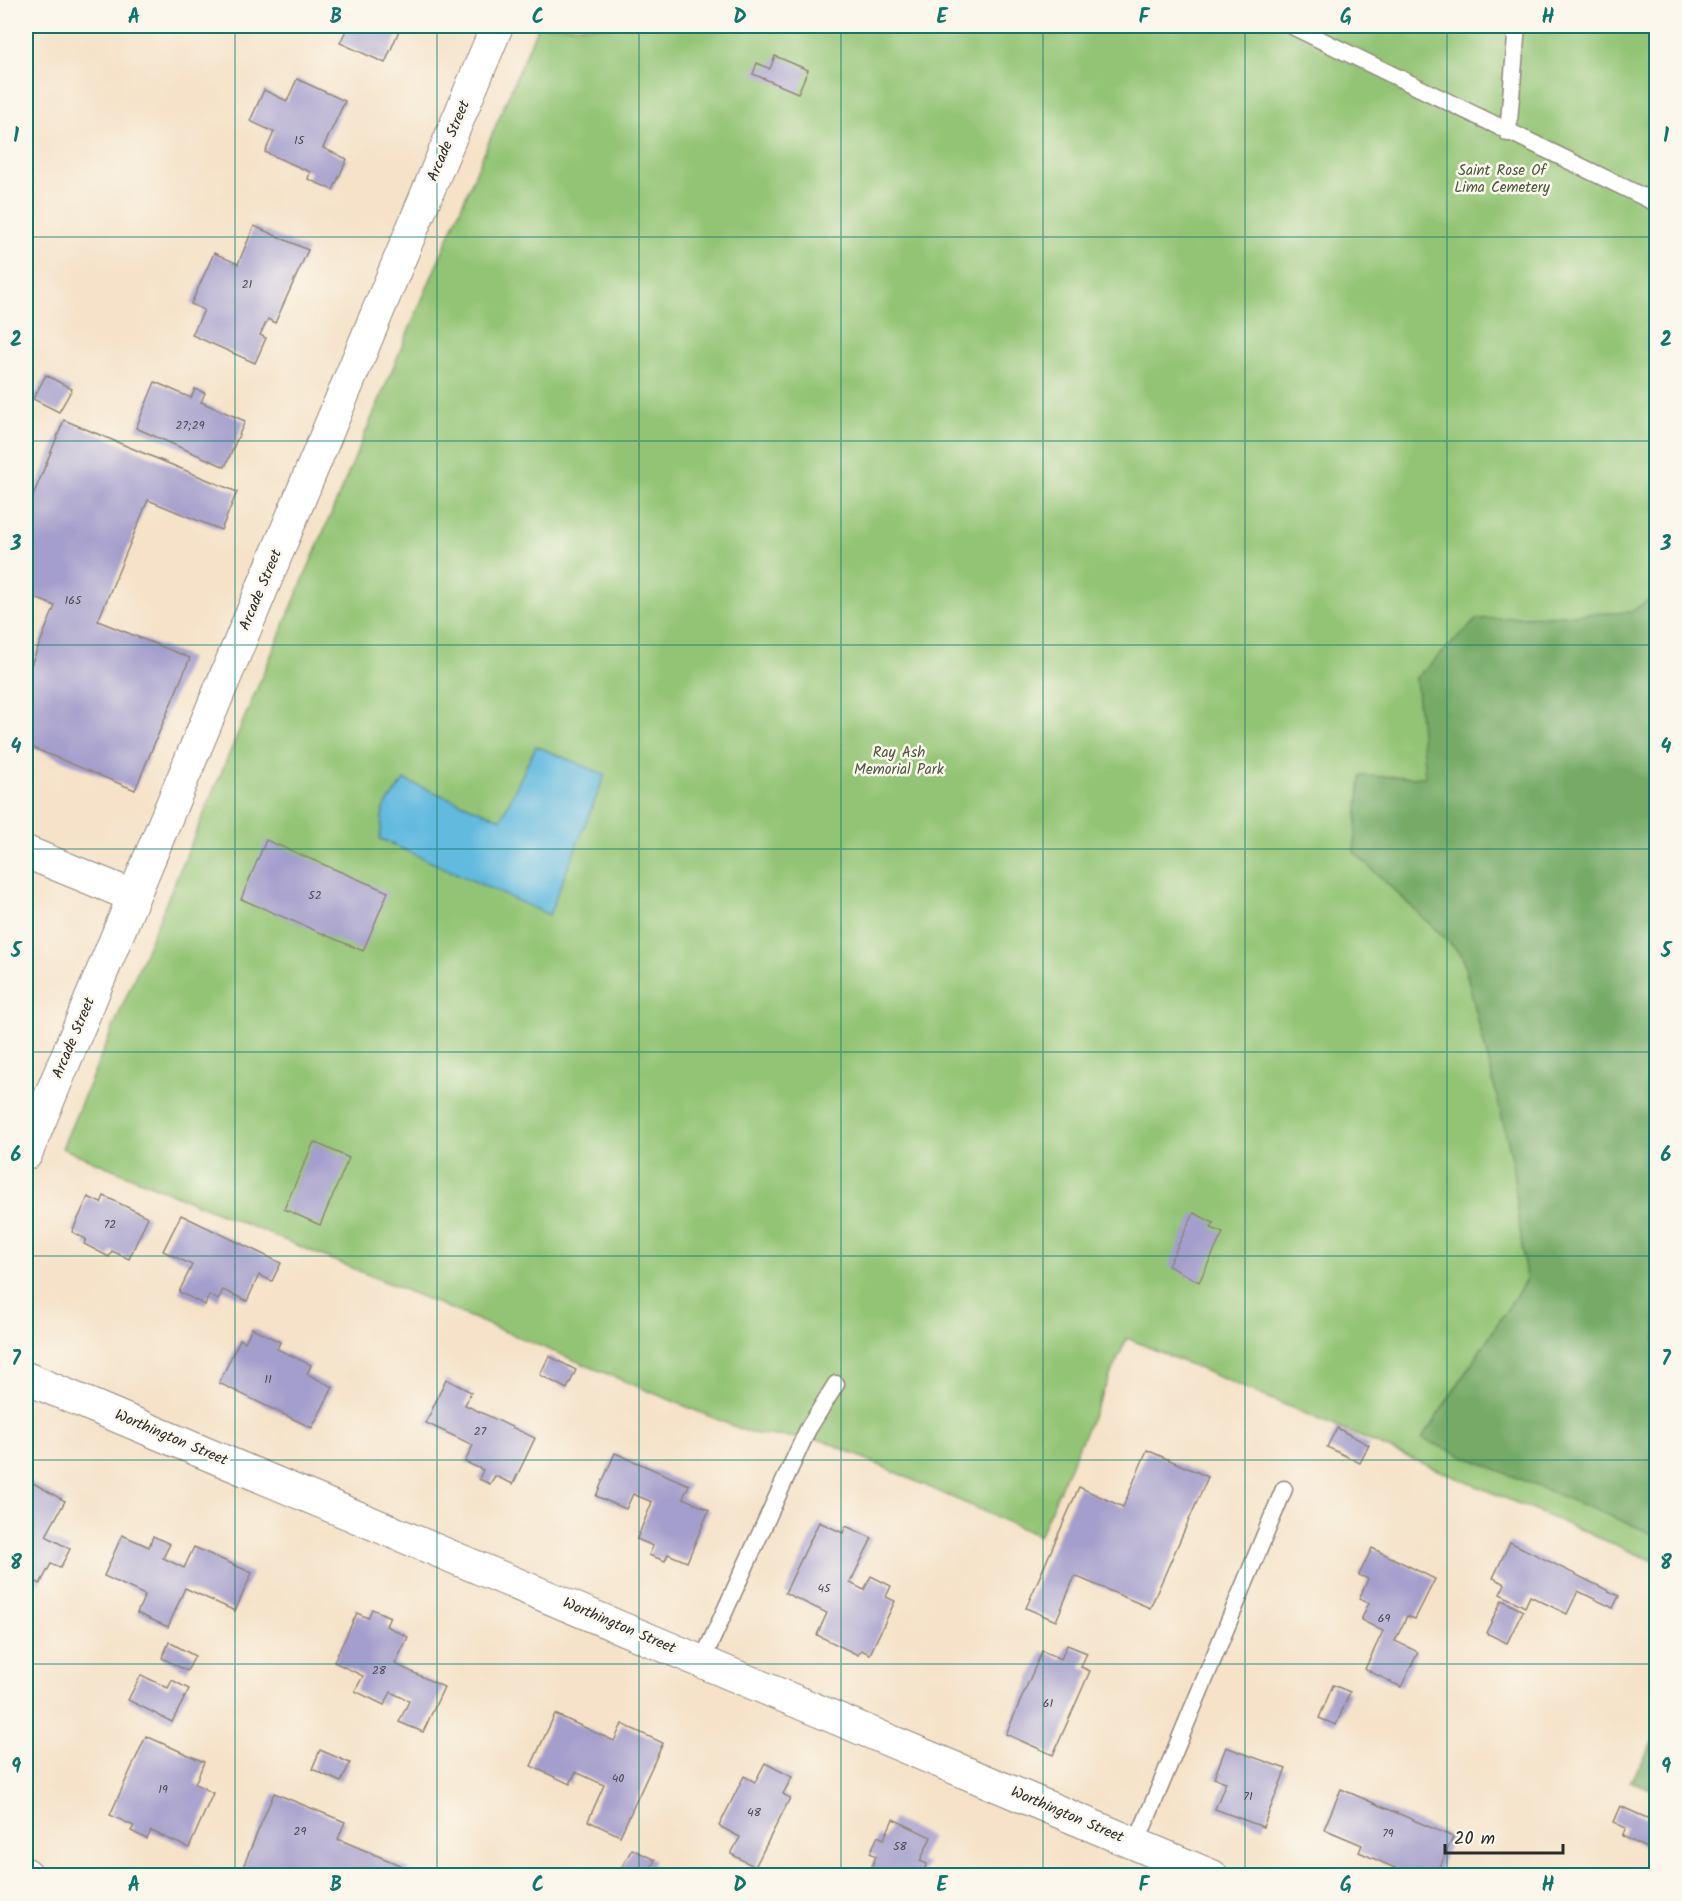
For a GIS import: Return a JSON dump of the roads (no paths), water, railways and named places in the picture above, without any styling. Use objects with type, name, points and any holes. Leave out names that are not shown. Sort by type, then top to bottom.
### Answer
[{"type":"street","name":"Arcade Street","points":[[26,1154],[497,26]]},
{"type":"street","points":[[26,852],[133,896]]},
{"type":"street","name":"Worthington Street","points":[[26,1378],[1201,1873]]},
{"type":"lane","points":[[1292,26],[1656,203]]},
{"type":"lane","points":[[1508,133],[1517,26]]},
{"type":"lane","points":[[702,1661],[808,1429],[836,1384]]},
{"type":"lane","points":[[1136,1844],[1284,1489]]},
{"type":"water","points":[[536,746],[605,775],[549,915],[380,839],[383,809],[404,780],[501,819]]},
{"type":"park label","name":"Saint Rose Of Lima Cemetery","points":[[1502,180]]},
{"type":"park label","name":"Ray Ash Memorial Park","points":[[899,762]]}]
